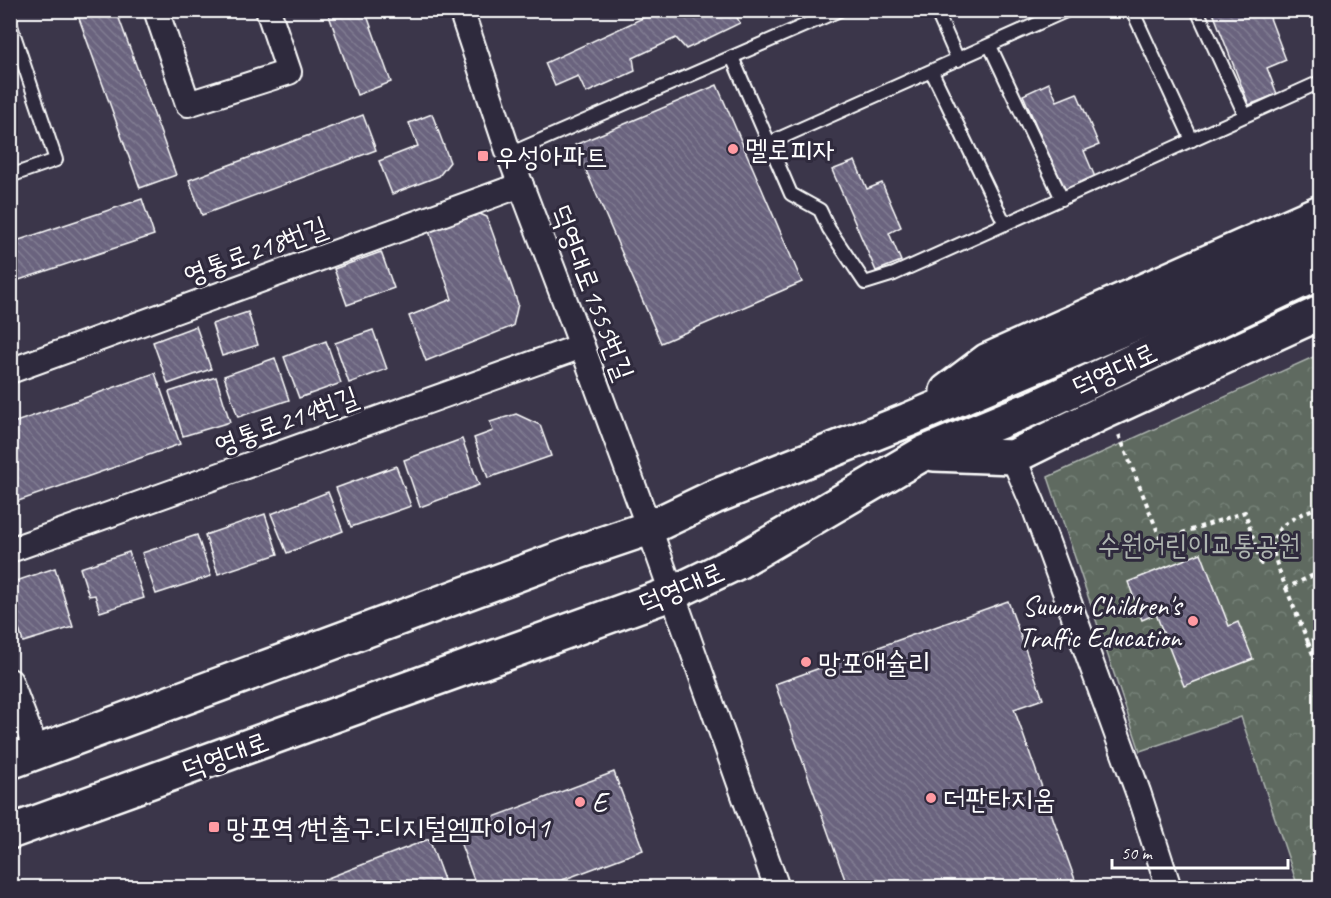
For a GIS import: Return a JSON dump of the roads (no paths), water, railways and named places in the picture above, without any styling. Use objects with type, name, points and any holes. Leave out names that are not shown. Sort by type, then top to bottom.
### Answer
[{"type":"main road","points":[[908,420],[988,360],[1320,212]]},
{"type":"main road","name":"덕영대로","points":[[10,832],[673,594],[738,562],[924,453],[1040,405],[1217,305],[1320,243]]},
{"type":"main road","name":"덕영대로","points":[[24,757],[564,557],[649,528],[714,497],[908,420],[1217,305],[1320,272]]},
{"type":"main road","points":[[924,453],[1012,457],[1320,313]]},
{"type":"street","points":[[156,10],[188,104],[289,72],[268,10]]},
{"type":"street","name":"덕영대로1555번길","points":[[461,10],[508,154],[649,528],[777,888]]},
{"type":"street","name":"영통로218번길","points":[[10,371],[521,185]]},
{"type":"street","name":"영통로214번길","points":[[10,550],[582,346]]},
{"type":"street","points":[[1012,457],[1033,504],[1138,792],[1169,888]]},
{"type":"street","points":[[10,681],[24,757]]},
{"type":"lane","points":[[508,154],[840,10]]},
{"type":"lane","points":[[936,10],[958,60]]},
{"type":"lane","points":[[1132,10],[1191,140]]},
{"type":"lane","points":[[1197,10],[1245,115]]},
{"type":"lane","points":[[769,143],[1067,11]]},
{"type":"lane","points":[[10,23],[56,160],[10,176]]},
{"type":"lane","points":[[990,46],[1062,198]]},
{"type":"lane","points":[[732,57],[791,194],[820,210],[829,229],[865,283],[894,274],[1320,82]]},
{"type":"lane","points":[[932,72],[1005,224]]},
{"type":"place","name":"멜로피자","points":[[733,149]]},
{"type":"place","name":"우성아파트","points":[[483,156]]},
{"type":"place","name":"Suwon Children's Traffic Education","points":[[1193,621]]},
{"type":"place","name":"망포애슐리","points":[[806,662]]},
{"type":"place","name":"더판타지움","points":[[931,798]]},
{"type":"place","name":"E","points":[[580,802]]},
{"type":"place","name":"망포역1번출구.디지털엠파이어1","points":[[214,827]]},
{"type":"park label","name":"수원어린이교통공원","points":[[1199,544]]}]
